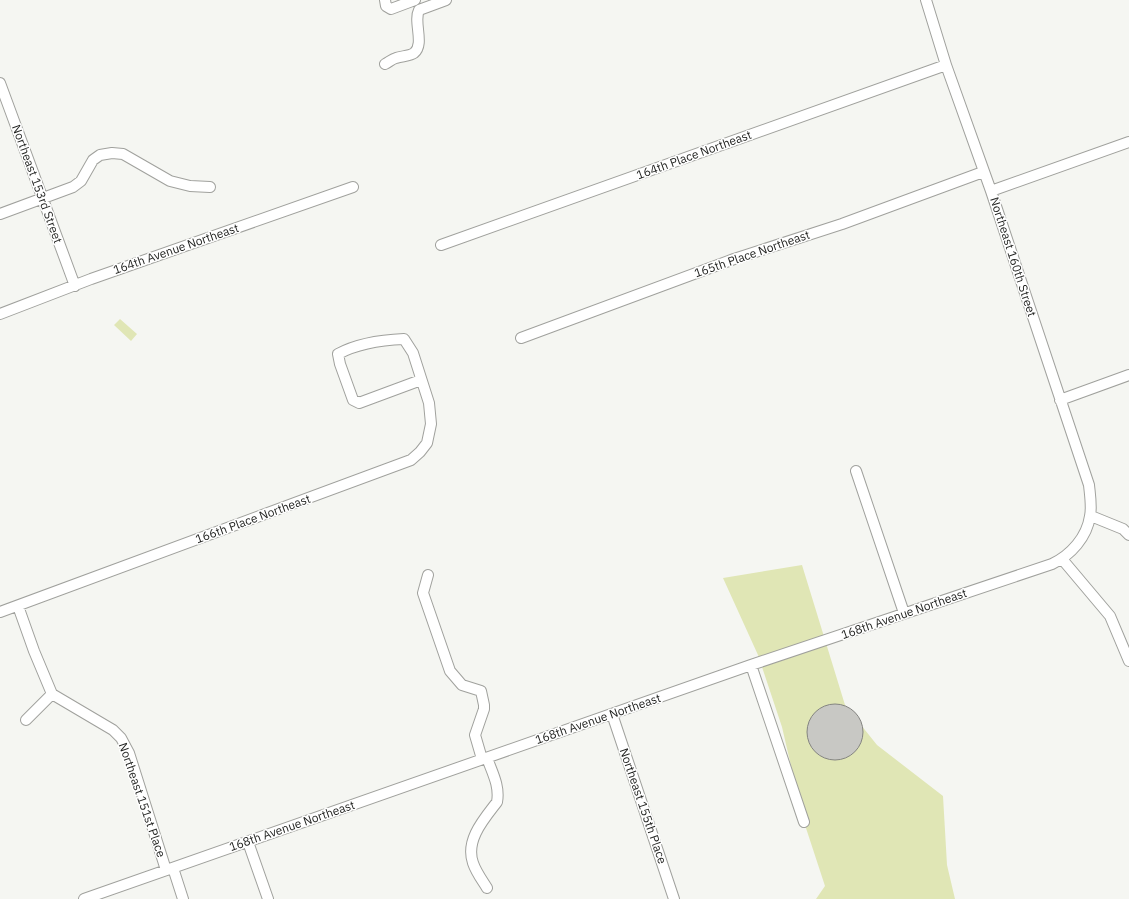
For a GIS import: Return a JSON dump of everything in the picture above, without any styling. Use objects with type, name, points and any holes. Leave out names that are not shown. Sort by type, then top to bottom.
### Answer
[{"type":"street","points":[[385,0],[386,6],[391,9],[412,1]]},
{"type":"street","points":[[385,64],[396,58],[414,53],[418,48],[419,41],[417,15],[419,10],[446,0]]},
{"type":"street","name":"Northeast 160th Street","points":[[926,0],[946,65],[991,192],[1089,485],[1091,516]]},
{"type":"street","name":"164th Place Northeast","points":[[441,245],[946,65]]},
{"type":"street","name":"Northeast 153rd Street","points":[[0,83],[75,286]]},
{"type":"street","points":[[991,192],[1129,142]]},
{"type":"street","points":[[0,214],[74,187],[81,181],[93,160],[100,155],[112,153],[123,154],[170,181],[190,186],[210,187]]},
{"type":"street","name":"165th Place Northeast","points":[[521,338],[734,259],[842,224],[983,172]]},
{"type":"street","name":"164th Avenue Northeast","points":[[0,314],[353,187]]},
{"type":"street","name":"166th Place Northeast","points":[[0,612],[411,460],[427,443],[431,424],[429,403],[413,353],[404,339],[382,340],[350,348],[338,354],[353,400],[359,403],[421,380]]},
{"type":"street","points":[[1060,400],[1129,375]]},
{"type":"street","points":[[856,472],[904,613]]},
{"type":"street","points":[[1091,516],[1123,529],[1129,535]]},
{"type":"street","name":"168th Avenue Northeast","points":[[84,899],[751,665],[1052,564],[1062,559],[1084,535],[1091,516]]},
{"type":"street","points":[[1062,559],[1110,616],[1129,661]]},
{"type":"street","points":[[428,575],[423,593],[450,672],[462,685],[481,691],[484,705],[476,735],[477,743],[498,788],[499,796],[497,802],[476,832],[471,846],[473,864],[487,888]]},
{"type":"street","points":[[18,606],[34,651],[52,694],[26,720]]},
{"type":"street","points":[[751,665],[804,822]]},
{"type":"street","name":"Northeast 151st Place","points":[[52,694],[113,730],[121,738],[129,753],[170,869],[183,899]]},
{"type":"street","name":"Northeast 155th Place","points":[[612,714],[674,899]]},
{"type":"street","points":[[248,842],[268,899]]},
{"type":"green space","points":[[120,319],[137,334],[131,341],[114,325]]},
{"type":"green space","points":[[802,565],[845,705],[877,745],[943,796],[947,865],[955,899],[816,899],[825,886],[804,822],[782,727],[758,655],[723,578]]},
{"type":"building","points":[[830,704],[840,704],[855,712],[861,721],[863,732],[861,743],[855,752],[840,760],[830,760],[819,755],[812,748],[807,737],[807,727],[812,716],[819,709]]}]
